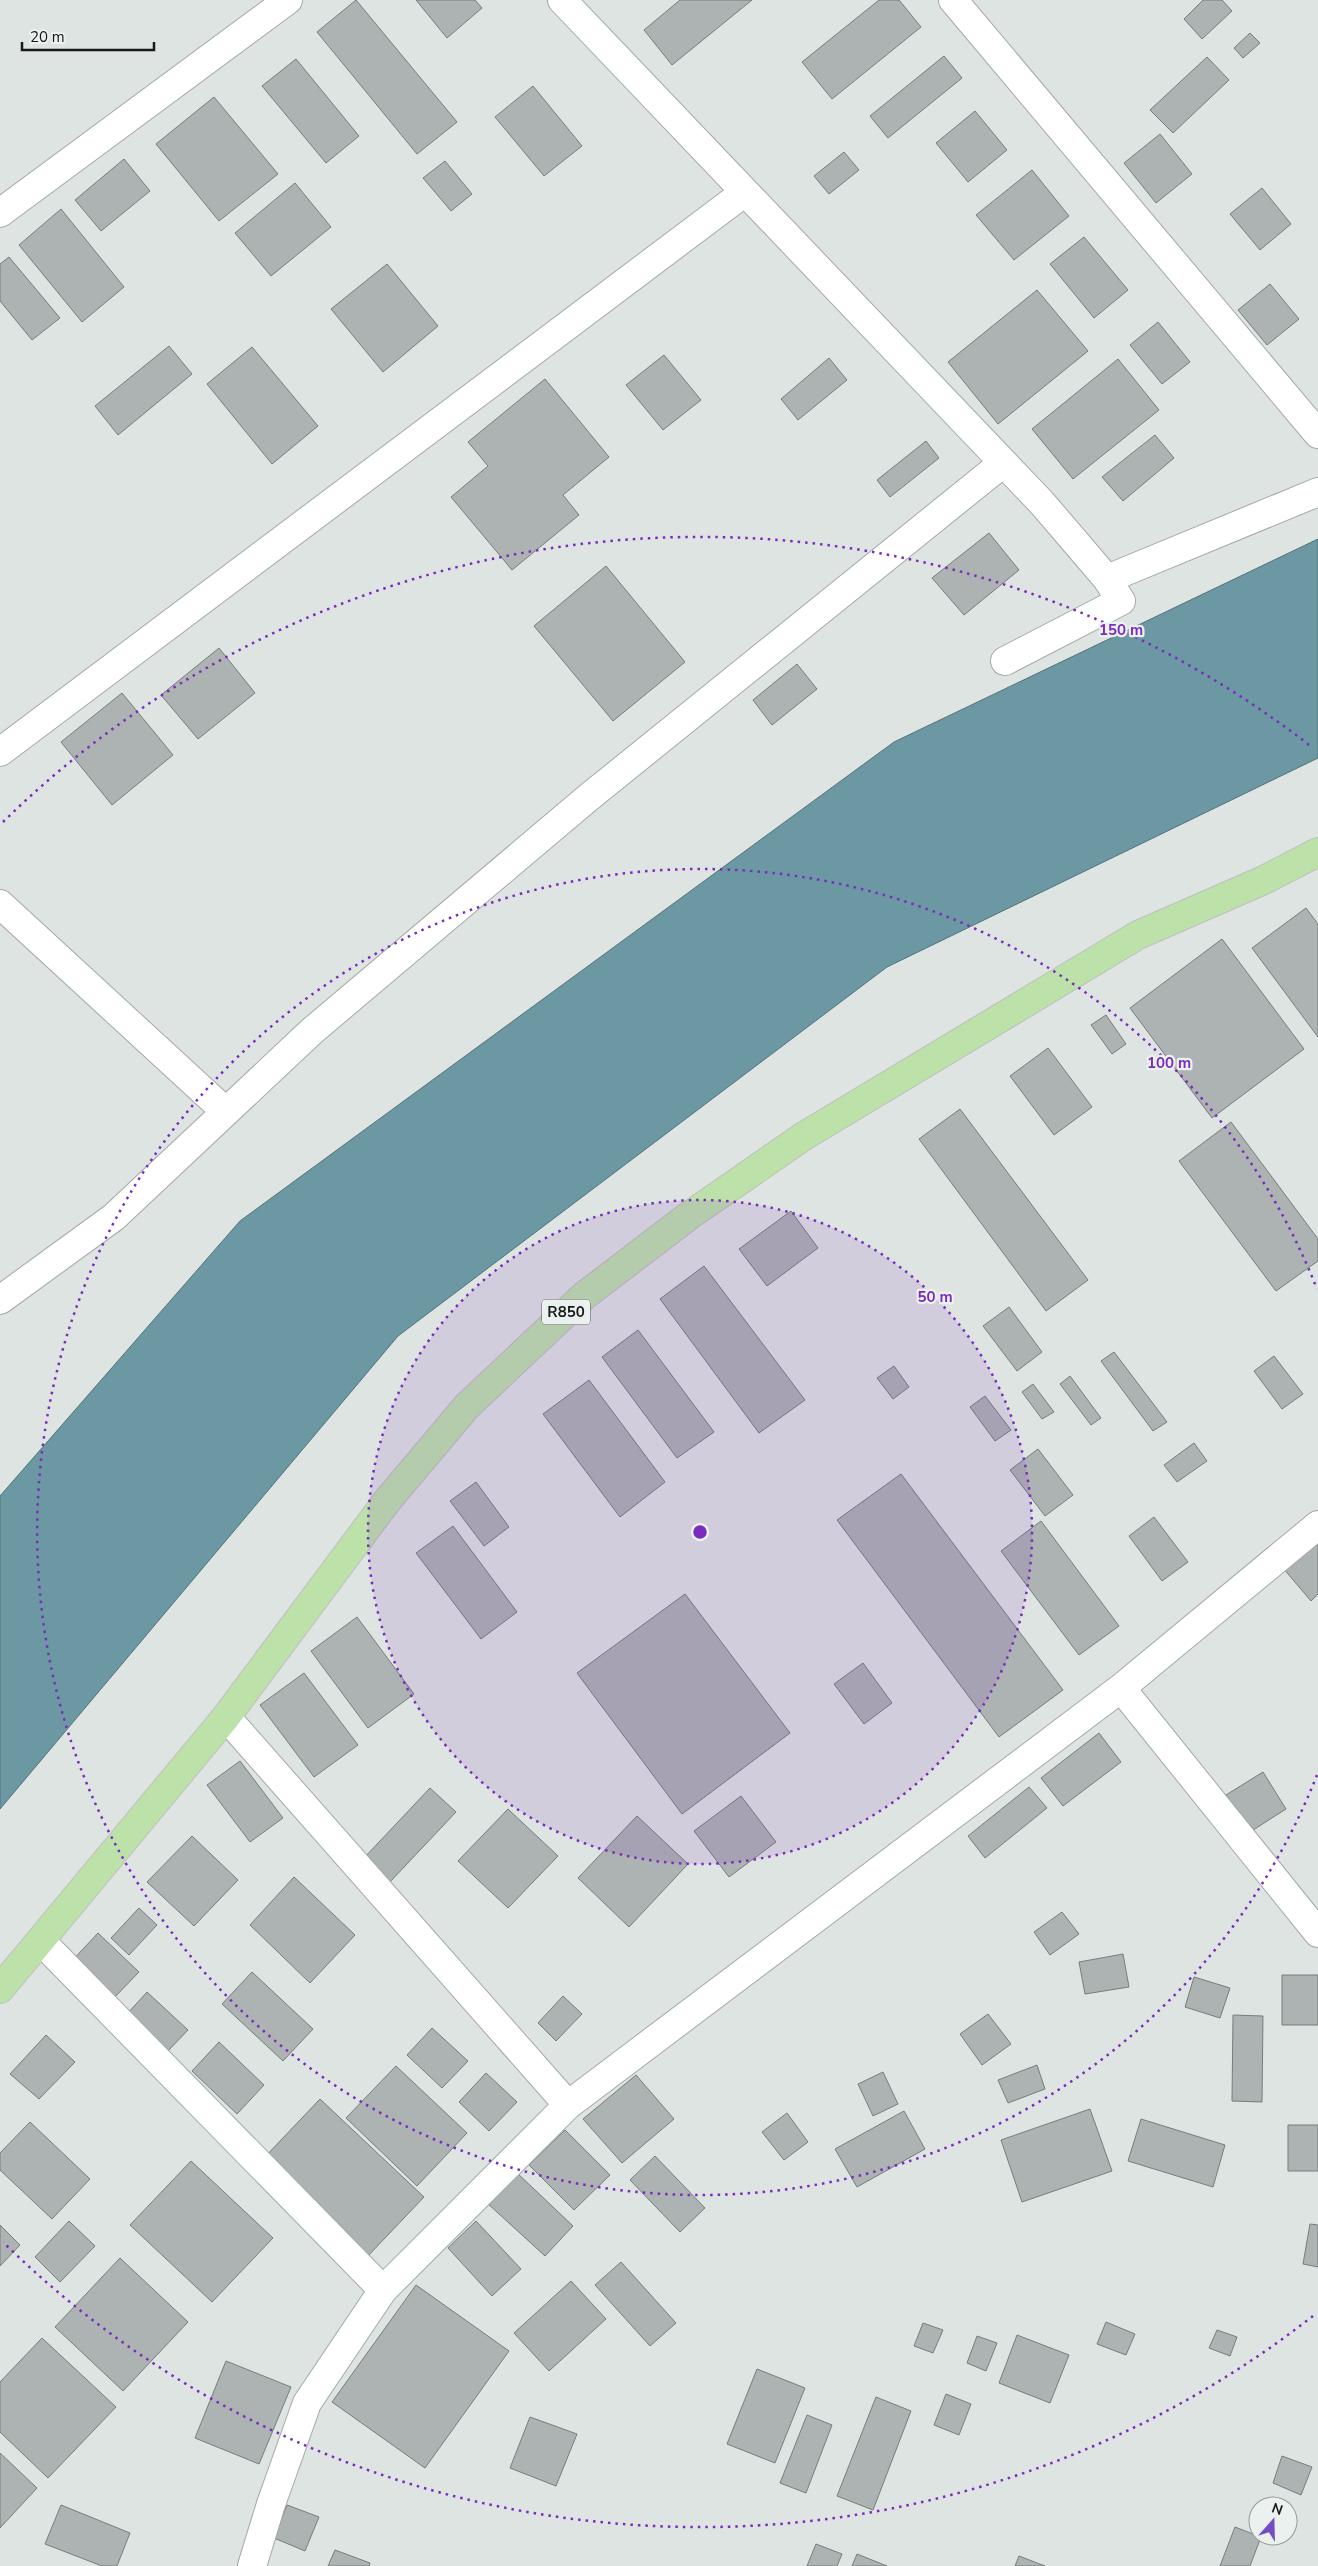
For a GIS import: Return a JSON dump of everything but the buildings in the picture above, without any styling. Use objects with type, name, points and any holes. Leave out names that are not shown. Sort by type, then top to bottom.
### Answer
[{"type":"main road","name":"R850","points":[[0,1989],[226,1717],[386,1501],[467,1406],[585,1295],[690,1215],[812,1131],[1138,934],[1264,880],[1318,852]]},
{"type":"street","points":[[0,213],[288,0]]},
{"type":"street","points":[[562,0],[1042,503],[1107,579],[1121,601],[1005,661]]},
{"type":"street","points":[[953,0],[1318,434]]},
{"type":"street","points":[[0,752],[745,192]]},
{"type":"street","points":[[0,1300],[114,1217],[312,1031],[589,797],[1003,463]]},
{"type":"street","points":[[1107,579],[1318,492]]},
{"type":"street","points":[[0,904],[225,1111]]},
{"type":"street","points":[[252,2566],[271,2504],[307,2403],[383,2290],[568,2105],[1121,1688],[1318,1525]]},
{"type":"street","points":[[1121,1688],[1318,1933]]},
{"type":"street","points":[[226,1717],[568,2105]]},
{"type":"street","points":[[41,1941],[383,2290]]},
{"type":"water","points":[[1318,539],[1318,758],[887,967],[398,1336],[0,1809],[0,1496],[240,1221],[894,742]]}]
